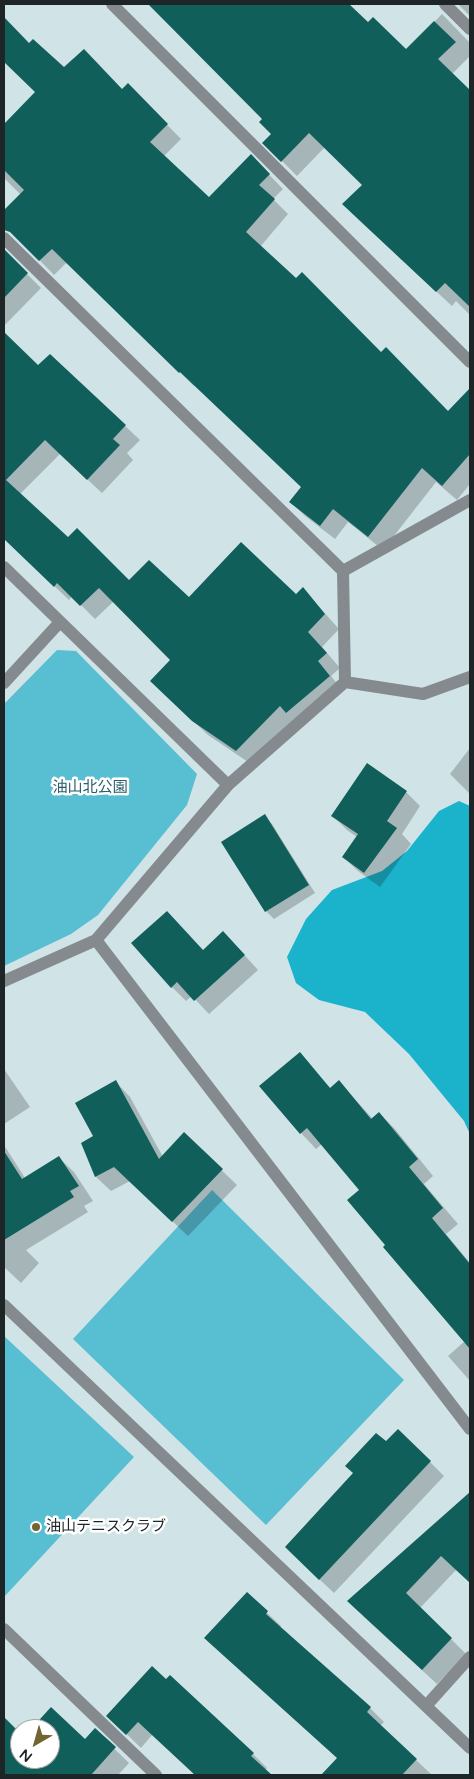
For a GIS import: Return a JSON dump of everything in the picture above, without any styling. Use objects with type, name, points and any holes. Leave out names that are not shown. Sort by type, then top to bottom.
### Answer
[{"type":"street","points":[[112,4],[470,362]]},
{"type":"street","points":[[445,4],[470,29]]},
{"type":"street","points":[[4,238],[344,571],[345,682],[228,784],[96,940],[4,981]]},
{"type":"street","points":[[344,571],[470,500]]},
{"type":"street","points":[[4,567],[228,784]]},
{"type":"street","points":[[4,683],[60,622]]},
{"type":"street","points":[[345,682],[423,694],[470,678]]},
{"type":"street","points":[[96,940],[470,1429]]},
{"type":"street","points":[[4,1305],[470,1748]]},
{"type":"street","points":[[4,1629],[156,1775]]},
{"type":"street","points":[[426,1706],[470,1657]]},
{"type":"green space","name":"油山北公園","points":[[57,650],[76,651],[197,774],[187,805],[98,915],[71,934],[4,966],[4,704]]},
{"type":"green space","points":[[212,1190],[404,1380],[266,1525],[73,1339]]},
{"type":"green space","name":"油山テニスクラブ","points":[[4,1336],[134,1457],[4,1597]]},
{"type":"shaded area","points":[[459,801],[470,806],[470,1134],[464,1121],[409,1054],[365,1012],[319,1000],[296,983],[287,957],[306,919],[332,890],[382,871],[407,851],[439,811]]},
{"type":"building","points":[[148,4],[349,4],[368,22],[373,17],[406,49],[434,21],[456,42],[438,59],[470,90],[470,307],[445,283],[436,292],[342,204],[362,185],[309,133],[281,162],[262,143],[271,134],[259,122],[262,119]]},
{"type":"building","points":[[4,17],[29,43],[33,39],[64,67],[84,49],[122,89],[128,83],[168,124],[150,142],[209,197],[251,154],[270,174],[259,185],[275,199],[246,232],[296,278],[302,272],[381,352],[386,347],[448,411],[470,388],[470,454],[442,486],[422,468],[368,537],[333,509],[320,526],[289,502],[301,487],[179,373],[52,249],[39,261],[10,232],[4,230],[4,210],[24,190],[4,170],[4,124],[35,92],[4,62]]},
{"type":"building","points":[[4,249],[28,273],[4,298]]},
{"type":"building","points":[[4,332],[38,365],[50,354],[126,425],[113,439],[120,445],[87,480],[45,440],[6,480],[68,537],[77,528],[129,580],[149,560],[189,597],[241,542],[296,594],[303,587],[325,614],[308,632],[327,653],[318,661],[330,676],[286,713],[280,706],[236,751],[192,721],[150,681],[170,660],[99,588],[80,606],[57,583],[54,587],[4,539]]},
{"type":"building","points":[[367,763],[407,791],[387,821],[397,828],[364,873],[342,857],[358,834],[331,816]]},
{"type":"building","points":[[265,814],[309,885],[265,912],[221,842]]},
{"type":"building","points":[[167,911],[203,950],[223,931],[245,955],[194,1001],[177,982],[171,988],[131,943]]},
{"type":"building","points":[[300,1052],[330,1088],[339,1080],[371,1119],[379,1112],[418,1159],[409,1167],[443,1208],[432,1218],[470,1264],[470,1349],[383,1247],[385,1245],[347,1200],[359,1190],[307,1128],[300,1134],[259,1086]]},
{"type":"building","points":[[116,1080],[159,1159],[184,1132],[223,1169],[172,1222],[114,1167],[95,1177],[81,1143],[93,1136],[75,1103]]},
{"type":"building","points":[[4,1151],[22,1179],[59,1156],[79,1186],[70,1191],[74,1197],[4,1240]]},
{"type":"building","points":[[398,1429],[431,1461],[319,1580],[285,1547],[353,1473],[345,1466],[376,1433],[386,1441]]},
{"type":"building","points":[[470,1492],[470,1583],[441,1556],[406,1593],[452,1638],[422,1670],[347,1601]]},
{"type":"building","points":[[247,1592],[268,1611],[266,1614],[371,1707],[367,1712],[417,1759],[402,1775],[321,1775],[337,1758],[204,1638]]},
{"type":"building","points":[[152,1666],[166,1679],[170,1675],[254,1753],[251,1756],[272,1775],[195,1775],[138,1722],[126,1735],[106,1716]]},
{"type":"building","points":[[51,1707],[85,1739],[95,1728],[116,1747],[91,1775],[4,1775],[4,1717],[10,1723],[10,1769],[60,1769],[60,1719],[40,1719]]},
{"type":"place","name":"油山テニスクラブ","points":[[36,1527]]}]
